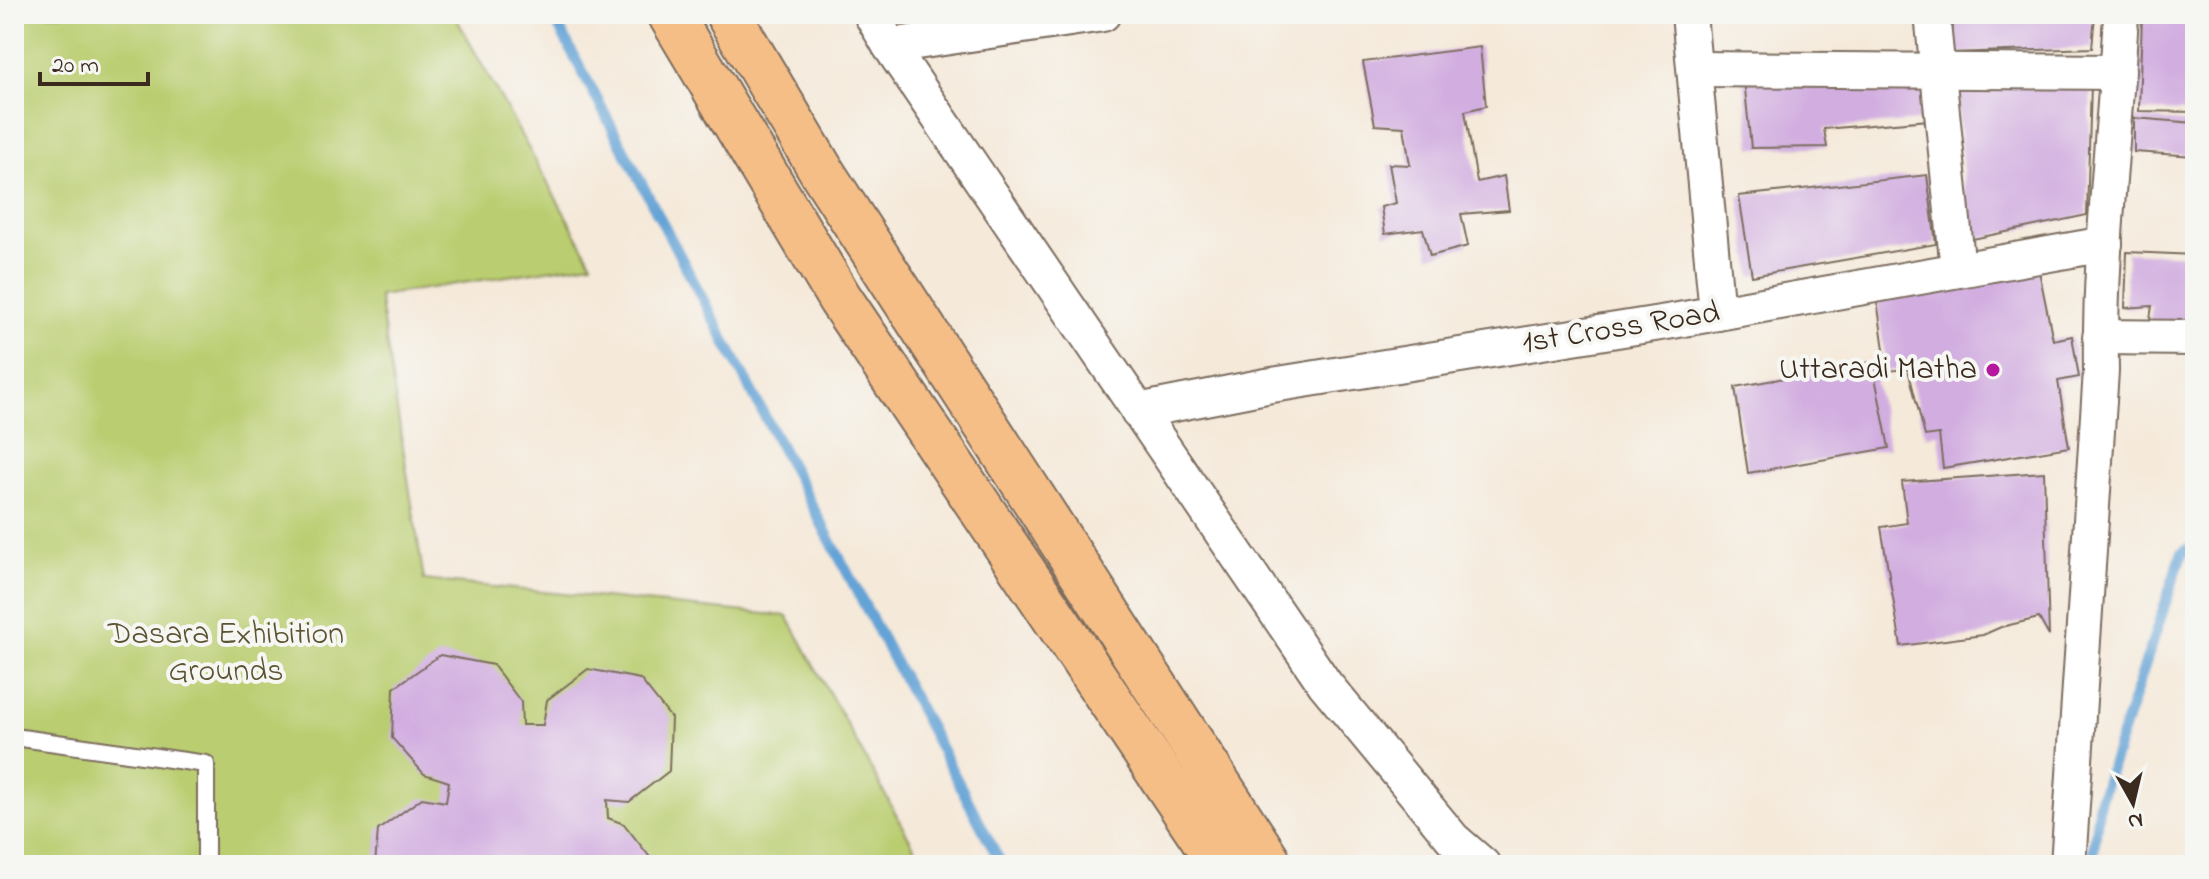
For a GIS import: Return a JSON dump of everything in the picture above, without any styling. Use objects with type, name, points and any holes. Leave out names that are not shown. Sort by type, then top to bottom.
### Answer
[{"type":"main road","points":[[670,14],[840,299],[1221,865]]},
{"type":"main road","points":[[728,14],[824,175],[1268,863]]},
{"type":"street","points":[[871,14],[1325,684],[1453,839],[1483,865]]},
{"type":"street","points":[[890,46],[1103,14]]},
{"type":"street","points":[[1689,14],[1717,313]]},
{"type":"street","points":[[1932,14],[1958,270]]},
{"type":"street","points":[[2068,865],[2121,14]]},
{"type":"street","points":[[1696,69],[2118,72]]},
{"type":"street","name":"1st Cross Road","points":[[1138,411],[1266,386],[1717,313],[2105,244]]},
{"type":"street","points":[[2100,337],[2195,338]]},
{"type":"lane","points":[[14,737],[206,764],[206,865]]},
{"type":"green space","name":"Dasara Exhibition Grounds","points":[[14,14],[454,14],[592,263],[379,296],[424,580],[787,616],[924,865],[14,865]]},
{"type":"building","points":[[1952,14],[2095,14],[2092,48],[1951,53]]},
{"type":"building","points":[[2142,14],[2195,14],[2195,112],[2139,111]]},
{"type":"building","points":[[1480,47],[1486,106],[1465,111],[1477,182],[1504,176],[1509,210],[1461,214],[1468,246],[1430,256],[1423,229],[1385,234],[1381,207],[1396,203],[1389,164],[1410,165],[1404,127],[1375,125],[1363,62]]},
{"type":"building","points":[[1926,75],[1929,120],[1824,129],[1827,147],[1751,148],[1744,79]]},
{"type":"building","points":[[1956,83],[2091,85],[2087,215],[1968,240]]},
{"type":"building","points":[[2134,118],[2195,123],[2195,156],[2134,152]]},
{"type":"building","points":[[1927,175],[1936,244],[1752,276],[1739,196]]},
{"type":"building","points":[[2127,252],[2195,255],[2195,331],[2148,332],[2152,306],[2125,308]]},
{"type":"building","name":"Uttaradi Matha","points":[[2039,271],[2053,340],[2072,336],[2079,377],[2058,381],[2069,447],[1943,468],[1939,434],[1925,436],[1908,369],[1887,371],[1877,300]]},
{"type":"building","points":[[1872,362],[1889,448],[1748,473],[1735,387]]},
{"type":"building","points":[[2044,472],[2049,636],[2039,618],[2001,627],[1983,635],[1901,646],[1881,527],[1907,523],[1902,482]]},
{"type":"building","points":[[440,655],[493,665],[521,702],[522,725],[543,725],[547,700],[588,669],[640,679],[671,718],[669,771],[629,802],[607,800],[608,818],[624,824],[656,865],[375,865],[378,830],[422,798],[446,802],[449,782],[424,774],[392,738],[394,688]]},
{"type":"waterway","points":[[552,14],[1002,865]]},
{"type":"waterway","points":[[2092,865],[2099,803],[2182,553],[2195,545]]},
{"type":"place","name":"Uttaradi Matha","points":[[1993,370]]}]
